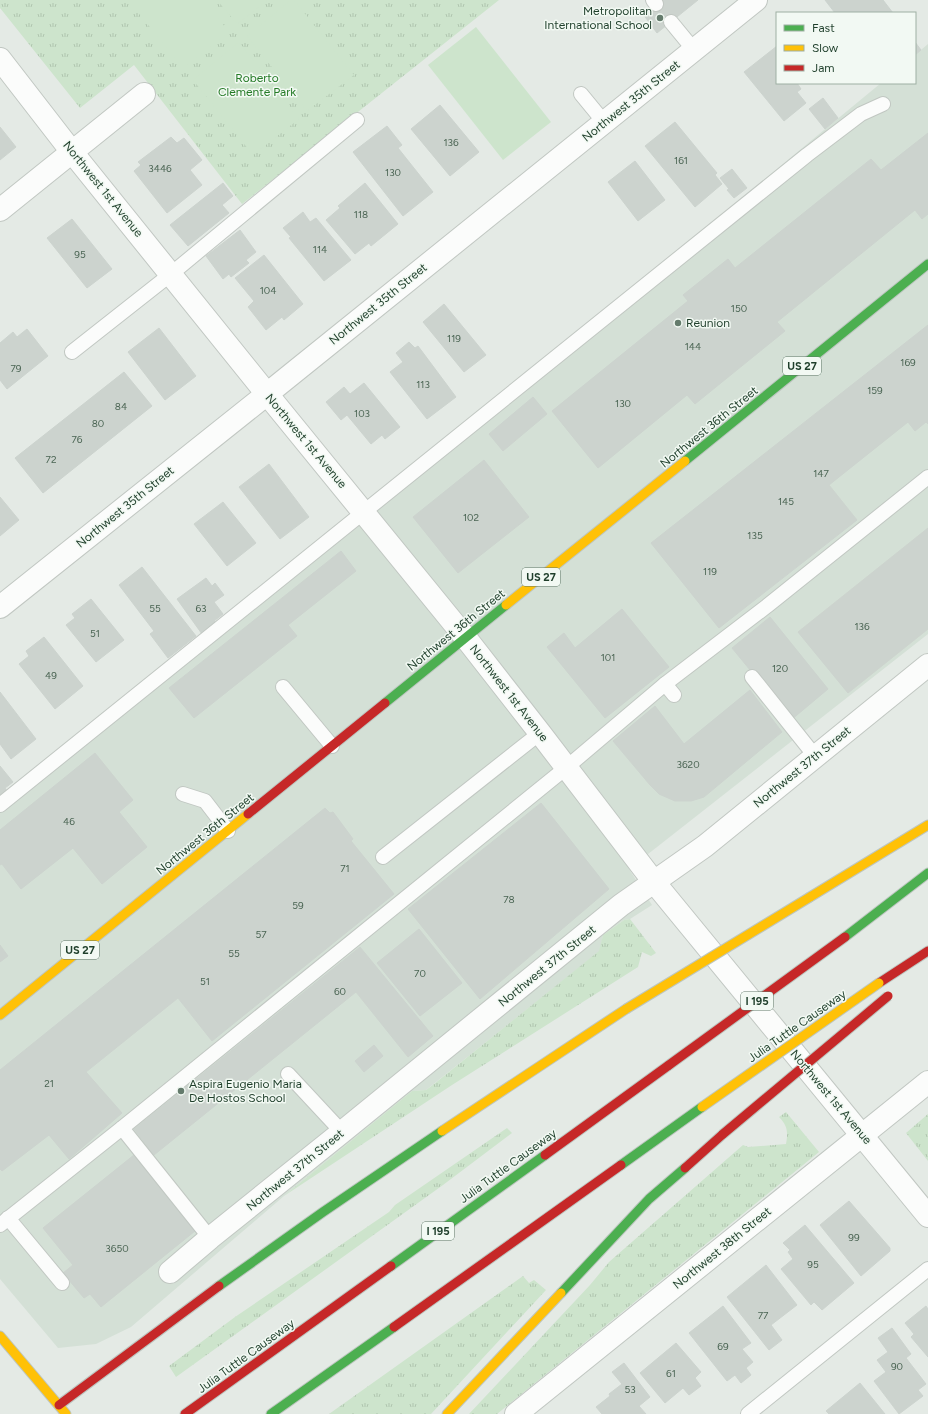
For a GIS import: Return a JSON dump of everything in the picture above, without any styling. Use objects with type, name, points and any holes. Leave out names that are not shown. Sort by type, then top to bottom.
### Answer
[{"type":"main road","name":"Northwest 36th Street","points":[[0,1015],[465,637],[928,264]]},
{"type":"main road","points":[[59,1405],[148,1338],[281,1242],[444,1130],[626,1009],[928,825]]},
{"type":"main road","points":[[846,937],[928,873]]},
{"type":"main road","points":[[846,937],[928,884]]},
{"type":"main road","name":"Julia Tuttle Causeway","points":[[185,1414],[846,937]]},
{"type":"main road","name":"Julia Tuttle Causeway","points":[[271,1414],[702,1107],[928,950]]},
{"type":"main road","points":[[917,970],[928,959]]},
{"type":"main road","points":[[447,1414],[649,1199],[723,1134],[891,993]]},
{"type":"main road","points":[[0,1336],[66,1414]]},
{"type":"street","name":"Northwest 35th Street","points":[[0,607],[756,0]]},
{"type":"street","name":"Northwest 1st Avenue","points":[[0,59],[72,152],[465,637],[567,767],[654,882],[928,1216]]},
{"type":"street","points":[[0,210],[144,94]]},
{"type":"street","name":"Northwest 37th Street","points":[[170,1272],[621,905],[705,846],[928,665]]},
{"type":"street","name":"Northwest 38th Street","points":[[516,1414],[928,1082]]},
{"type":"lane","points":[[671,22],[694,50]]},
{"type":"lane","points":[[582,94],[604,122]]},
{"type":"lane","points":[[0,804],[807,155],[861,114],[883,104]]},
{"type":"lane","points":[[72,352],[171,274],[357,120]]},
{"type":"lane","points":[[62,1283],[4,1221],[122,1128],[567,767],[665,684],[767,606],[928,477]]},
{"type":"lane","points":[[752,677],[815,756]]},
{"type":"lane","points":[[665,684],[674,696]]},
{"type":"lane","points":[[283,687],[332,746]]},
{"type":"lane","points":[[383,857],[540,733]]},
{"type":"lane","points":[[183,794],[205,801],[228,831]]},
{"type":"lane","points":[[288,1074],[342,1132]]},
{"type":"lane","points":[[122,1128],[210,1238]]},
{"type":"lane","points":[[748,1414],[928,1269]]},
{"type":"shaded area","points":[[928,44],[928,634],[629,869],[652,905],[630,919],[624,920],[603,935],[600,951],[426,1090],[412,1091],[284,1196],[131,1327],[96,1344],[58,1348],[0,1279],[0,795],[295,562],[612,305],[880,84],[916,84],[916,54]]},
{"type":"green space","name":"Roberto Clemente Park","points":[[0,0],[499,0],[242,204],[134,65],[80,108],[0,8]]},
{"type":"green space","points":[[128,0],[204,0],[229,32],[183,68]]},
{"type":"green space","points":[[217,0],[268,0],[237,24]]},
{"type":"green space","points":[[291,0],[294,0],[354,75],[307,111],[247,36]]},
{"type":"green space","points":[[476,27],[551,122],[503,160],[428,65]]},
{"type":"green space","points":[[239,42],[299,119],[253,155],[193,80]]},
{"type":"green space","points":[[630,919],[656,953],[651,956],[642,952],[638,967],[452,1085],[284,1196],[412,1091],[426,1090],[434,1084],[599,951],[603,935],[624,920]]},
{"type":"green space","points":[[786,1112],[819,1152],[497,1414],[469,1414],[590,1285],[609,1262],[743,1145],[748,1147],[786,1144],[787,1130],[779,1117]]},
{"type":"green space","points":[[928,1114],[928,1161],[906,1133]]},
{"type":"green space","points":[[507,1128],[512,1133],[443,1185],[176,1377],[169,1366],[235,1317],[389,1212],[395,1205]]},
{"type":"green space","points":[[523,1276],[529,1283],[534,1280],[546,1290],[431,1414],[329,1414]]},
{"type":"building","name":"Metropolitan International School","points":[[661,0],[698,0],[657,33],[643,14]]},
{"type":"building","points":[[825,0],[883,0],[892,12],[834,12]]},
{"type":"building","points":[[916,43],[921,50],[916,54]]},
{"type":"building","points":[[776,47],[776,84],[798,84],[801,89],[797,92],[806,103],[784,121],[744,72]]},
{"type":"building","points":[[823,98],[838,118],[825,129],[809,109]]},
{"type":"building","points":[[440,105],[479,152],[450,176],[411,129]]},
{"type":"building","points":[[675,122],[717,173],[715,175],[722,184],[695,207],[645,146]]},
{"type":"building","points":[[387,126],[402,145],[398,148],[433,192],[403,216],[353,152]]},
{"type":"building","points":[[0,127],[16,147],[0,160]]},
{"type":"building","points":[[928,133],[928,214],[922,219],[915,210],[777,322],[785,331],[695,404],[687,395],[598,468],[552,411],[688,301],[683,295],[728,259],[735,268],[871,159],[881,170]]},
{"type":"building","points":[[171,137],[177,143],[184,138],[202,160],[190,170],[202,185],[167,213],[134,171],[141,165],[138,162]]},
{"type":"building","points":[[635,161],[665,200],[638,221],[608,182]]},
{"type":"building","points":[[732,169],[747,188],[734,198],[720,178]]},
{"type":"building","points":[[223,183],[233,196],[222,205],[229,213],[188,246],[170,225]]},
{"type":"building","points":[[365,183],[398,224],[371,246],[369,243],[355,254],[326,220],[340,208],[338,206]]},
{"type":"building","points":[[303,212],[310,222],[316,218],[351,260],[324,281],[289,238],[291,237],[283,228]]},
{"type":"building","points":[[72,219],[112,269],[87,288],[47,238]]},
{"type":"building","points":[[240,230],[256,252],[246,260],[249,263],[231,277],[229,274],[223,279],[206,256]]},
{"type":"building","points":[[264,255],[303,304],[284,320],[282,317],[266,330],[248,307],[254,301],[235,278]]},
{"type":"building","points":[[444,304],[486,355],[464,372],[423,322]]},
{"type":"building","points":[[928,325],[928,424],[926,422],[915,431],[908,422],[829,485],[857,520],[719,628],[651,543]]},
{"type":"building","points":[[159,328],[196,376],[165,400],[128,352]]},
{"type":"building","points":[[27,329],[48,356],[7,389],[0,380],[0,343],[13,332],[17,337]]},
{"type":"building","points":[[409,342],[415,348],[418,346],[456,397],[427,419],[390,372],[403,362],[396,353]]},
{"type":"building","points":[[124,372],[152,406],[43,493],[15,458]]},
{"type":"building","points":[[364,383],[400,427],[385,439],[382,435],[371,444],[347,415],[341,420],[326,402],[344,387],[350,394]]},
{"type":"building","points":[[533,397],[547,414],[503,451],[489,434]]},
{"type":"building","points":[[484,460],[529,517],[458,573],[413,517]]},
{"type":"building","points":[[269,464],[309,517],[280,539],[239,487]]},
{"type":"building","points":[[0,497],[19,520],[0,536]]},
{"type":"building","points":[[223,502],[256,543],[227,566],[194,524]]},
{"type":"building","points":[[928,528],[928,629],[848,693],[798,632]]},
{"type":"building","points":[[341,551],[356,571],[288,625],[297,636],[194,718],[169,688]]},
{"type":"building","points":[[142,567],[196,636],[168,658],[150,634],[154,631],[119,585]]},
{"type":"building","points":[[206,578],[212,586],[215,583],[224,595],[214,602],[223,614],[214,621],[216,623],[202,634],[177,599]]},
{"type":"building","points":[[91,599],[124,640],[96,662],[66,625],[75,618],[72,614]]},
{"type":"building","points":[[622,609],[669,667],[605,718],[547,647],[564,633],[575,648]]},
{"type":"building","points":[[770,617],[828,689],[791,720],[732,648]]},
{"type":"building","points":[[44,637],[83,686],[55,709],[19,664],[29,656],[26,651]]},
{"type":"building","points":[[750,690],[782,732],[704,797],[691,801],[675,801],[659,794],[613,741],[655,706],[684,744]]},
{"type":"building","points":[[0,692],[36,739],[11,759],[0,744]]},
{"type":"building","points":[[95,753],[133,800],[119,812],[147,847],[102,884],[73,848],[21,889],[2,864],[0,865],[0,830]]},
{"type":"building","points":[[0,766],[13,782],[5,788],[7,791],[0,797]]},
{"type":"building","points":[[541,803],[609,889],[480,999],[408,909]]},
{"type":"building","points":[[325,808],[330,813],[333,812],[353,839],[351,841],[394,894],[212,1041],[178,998],[86,1072],[122,1113],[69,1159],[49,1135],[2,1171],[0,1169],[0,1070]]},
{"type":"building","points":[[419,929],[462,983],[420,1016],[377,963]]},
{"type":"building","points":[[0,945],[8,956],[0,962]]},
{"type":"building","points":[[360,947],[433,1036],[408,1057],[356,992],[154,1155],[134,1129]]},
{"type":"building","points":[[374,1045],[383,1056],[364,1072],[355,1061]]},
{"type":"building","points":[[134,1155],[195,1231],[101,1307],[90,1294],[84,1298],[63,1273],[73,1265],[43,1228]]},
{"type":"building","points":[[849,1201],[890,1248],[890,1251],[861,1276],[820,1225]]},
{"type":"building","points":[[805,1225],[854,1283],[822,1310],[814,1302],[811,1305],[781,1269],[793,1259],[788,1252],[790,1250],[783,1243]]},
{"type":"building","points":[[766,1265],[797,1305],[771,1325],[782,1340],[769,1350],[727,1297]]},
{"type":"building","points":[[723,1306],[751,1343],[742,1349],[753,1362],[746,1368],[751,1375],[741,1383],[735,1375],[727,1381],[689,1333]]},
{"type":"building","points":[[926,1306],[928,1309],[928,1357],[911,1337],[914,1334],[905,1323]]},
{"type":"building","points":[[892,1328],[911,1354],[906,1358],[926,1384],[918,1390],[923,1396],[899,1414],[874,1381],[886,1372],[877,1360],[888,1352],[878,1338]]},
{"type":"building","points":[[676,1343],[701,1372],[695,1378],[701,1386],[689,1395],[683,1388],[665,1403],[640,1373]]},
{"type":"building","points":[[624,1363],[650,1397],[639,1406],[646,1414],[602,1414],[596,1407],[622,1384],[612,1372]]},
{"type":"building","points":[[860,1383],[885,1414],[829,1414],[826,1411]]},
{"type":"traffic: fast","points":[[685,461],[928,264]]},
{"type":"traffic: fast","points":[[385,703],[506,605]]},
{"type":"traffic: fast","points":[[845,937],[928,873]]},
{"type":"traffic: fast","points":[[621,1165],[702,1107]]},
{"type":"traffic: fast","points":[[219,1286],[323,1212],[442,1131]]},
{"type":"traffic: fast","points":[[391,1266],[545,1155]]},
{"type":"traffic: fast","points":[[561,1293],[649,1199],[685,1168]]},
{"type":"traffic: fast","points":[[271,1414],[394,1327]]},
{"type":"traffic: slow","points":[[506,605],[685,461]]},
{"type":"traffic: slow","points":[[0,1015],[248,814]]},
{"type":"traffic: slow","points":[[810,897],[928,825]]},
{"type":"traffic: slow","points":[[626,1009],[810,897]]},
{"type":"traffic: slow","points":[[702,1107],[879,983]]},
{"type":"traffic: slow","points":[[442,1131],[626,1009]]},
{"type":"traffic: slow","points":[[447,1414],[561,1293]]},
{"type":"traffic: slow","points":[[0,1336],[66,1414]]},
{"type":"traffic: jam","points":[[248,814],[385,703]]},
{"type":"traffic: jam","points":[[669,1065],[845,937]]},
{"type":"traffic: jam","points":[[879,983],[928,951]]},
{"type":"traffic: jam","points":[[723,1134],[888,996]]},
{"type":"traffic: jam","points":[[545,1155],[669,1065]]},
{"type":"traffic: jam","points":[[685,1168],[723,1134]]},
{"type":"traffic: jam","points":[[394,1327],[621,1165]]},
{"type":"traffic: jam","points":[[185,1414],[391,1266]]},
{"type":"traffic: jam","points":[[59,1405],[219,1286]]},
{"type":"place","name":"Metropolitan International School","points":[[660,18]]},
{"type":"place","name":"Reunion","points":[[678,323]]},
{"type":"place","name":"Aspira Eugenio Maria De Hostos School","points":[[181,1091]]}]
